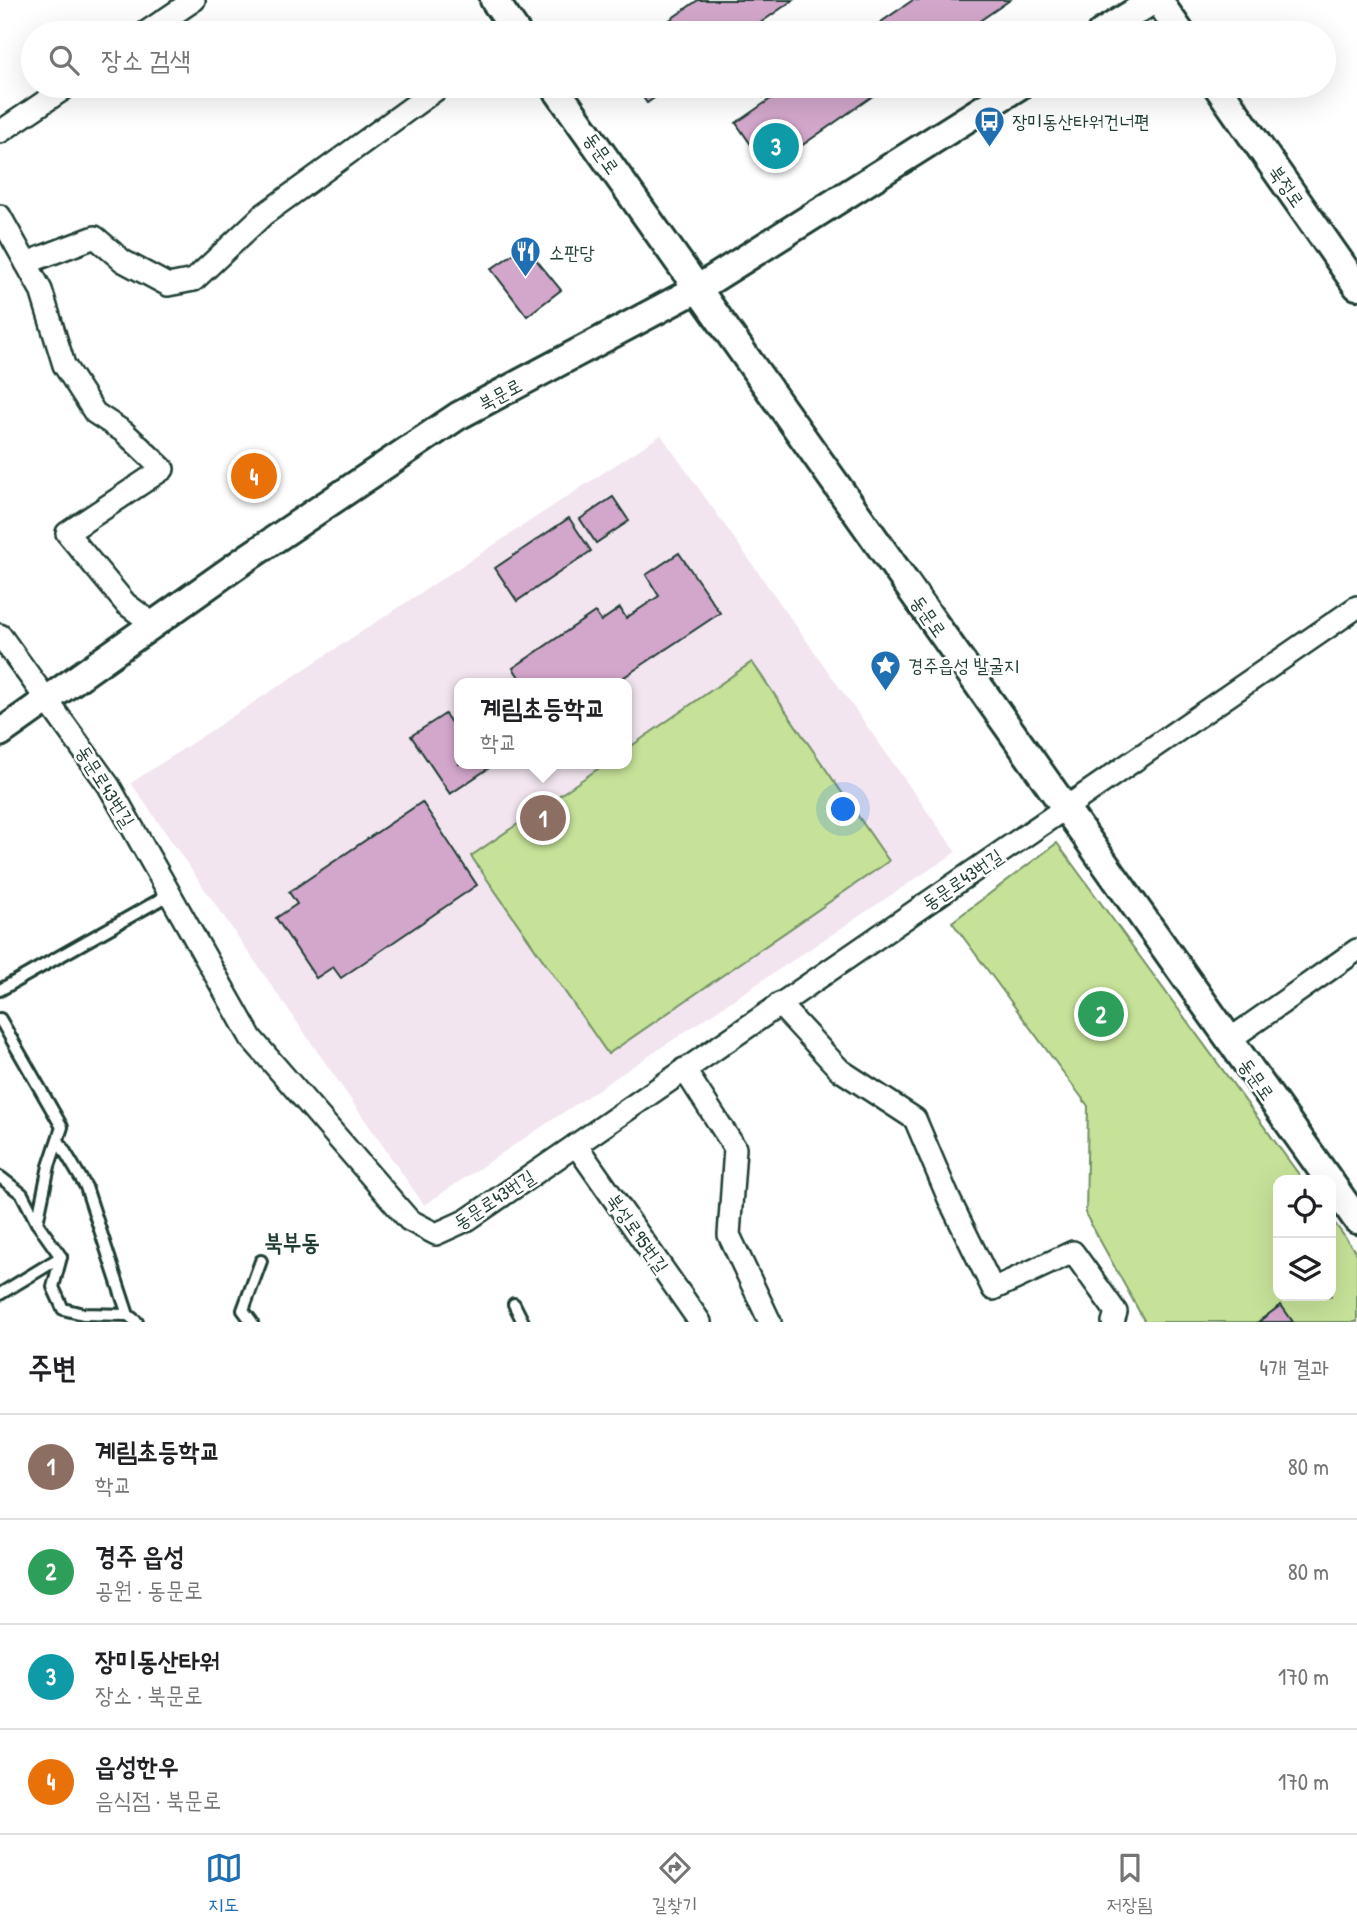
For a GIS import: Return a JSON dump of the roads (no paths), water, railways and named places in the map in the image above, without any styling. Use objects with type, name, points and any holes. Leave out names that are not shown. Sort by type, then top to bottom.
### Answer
[{"type":"street","points":[[163,21],[194,0]]},
{"type":"street","points":[[494,0],[506,21]]},
{"type":"street","points":[[1121,21],[1156,0],[1172,21]]},
{"type":"street","points":[[0,132],[50,98]]},
{"type":"street","points":[[26,263],[96,237],[123,261],[168,285],[194,281],[263,215],[424,98]]},
{"type":"street","name":"동문로","points":[[562,98],[1325,1175]]},
{"type":"street","name":"북문로","points":[[0,733],[247,558],[458,416],[697,289],[999,98]]},
{"type":"street","name":"북정로","points":[[1225,98],[1357,286]]},
{"type":"street","points":[[0,216],[41,290],[64,365],[95,413],[124,432],[163,470],[67,533],[126,604],[153,624]]},
{"type":"street","name":"동문로43번길","points":[[0,635],[109,786],[251,1038],[409,1220],[436,1234],[467,1220],[1357,607]]},
{"type":"street","points":[[1229,1040],[1357,950]]},
{"type":"street","points":[[779,1004],[840,1070],[915,1119],[948,1199],[993,1289],[1073,1252],[1116,1312],[1113,1322]]},
{"type":"street","points":[[684,1069],[735,1147],[729,1235],[770,1322]]},
{"type":"street","name":"북성로95번길","points":[[576,1145],[700,1322]]},
{"type":"street","name":"동문로","points":[[1336,1190],[1357,1220]]},
{"type":"lane","points":[[0,990],[170,894]]},
{"type":"lane","points":[[0,1019],[62,1127],[49,1166],[37,1223]]},
{"type":"lane","points":[[58,1140],[86,1187],[133,1318],[83,1314],[62,1309],[53,1287],[61,1257]]},
{"type":"lane","points":[[0,1177],[22,1194],[37,1223],[61,1257]]},
{"type":"lane","points":[[0,1294],[61,1257]]},
{"type":"lane","points":[[252,1322],[243,1310],[261,1261]]},
{"type":"lane","points":[[514,1304],[523,1322]]},
{"type":"place","name":"장미동산타워","points":[[776,146]]},
{"type":"place","name":"장미동산타워건너편","points":[[989,148]]},
{"type":"place","name":"소판당","points":[[526,279]]},
{"type":"place","name":"읍성한우","points":[[254,476]]},
{"type":"place","name":"경주읍성 발굴지","points":[[885,692]]},
{"type":"place","name":"계림초등학교","points":[[543,818]]},
{"type":"place","name":"경주 읍성","points":[[1101,1014]]},
{"type":"district","name":"북부동","points":[[292,1242]]}]
